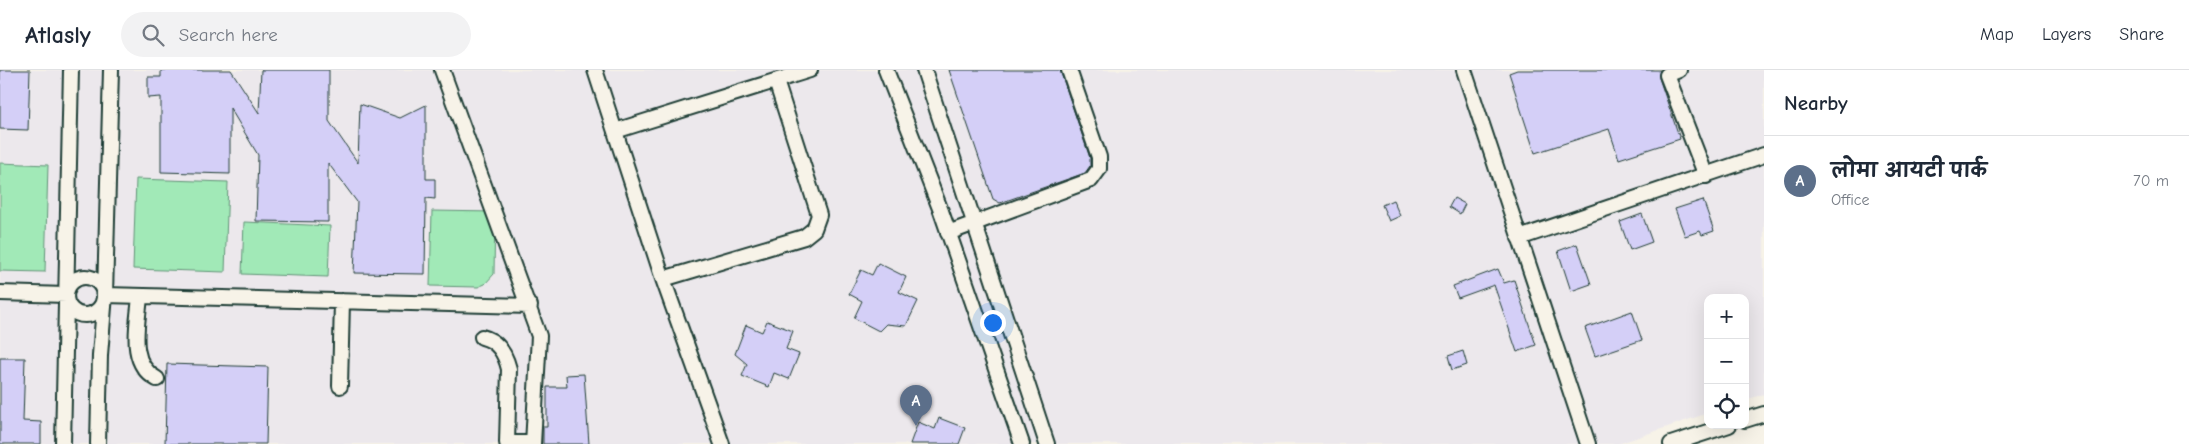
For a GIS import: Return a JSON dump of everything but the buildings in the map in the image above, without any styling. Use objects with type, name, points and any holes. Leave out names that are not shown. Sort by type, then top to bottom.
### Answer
[{"type":"street","points":[[63,444],[71,70]]},
{"type":"street","points":[[98,444],[100,355],[105,295],[110,70]]},
{"type":"street","points":[[442,70],[530,306],[539,336],[533,444],[507,443],[509,369],[498,345],[491,339],[482,337]]},
{"type":"street","points":[[595,70],[663,279],[722,444]]},
{"type":"street","points":[[616,131],[810,70]]},
{"type":"street","points":[[886,70],[948,233],[1022,444]]},
{"type":"street","points":[[924,70],[1046,444]]},
{"type":"street","points":[[948,233],[1091,180],[1099,169],[1099,157],[1069,70]]},
{"type":"street","points":[[1464,70],[1588,444]]},
{"type":"street","points":[[1679,70],[1667,75],[1706,176]]},
{"type":"street","points":[[663,279],[804,237],[814,229],[819,216],[776,81]]},
{"type":"street","points":[[1519,238],[1764,155]]},
{"type":"street","points":[[86,276],[98,280],[102,285],[105,295],[100,309],[88,315],[75,312],[67,302],[66,295],[70,284],[80,277],[86,276]]},
{"type":"street","points":[[0,293],[66,295]]},
{"type":"street","points":[[105,295],[530,306]]},
{"type":"street","points":[[140,296],[137,357],[149,375],[157,379]]},
{"type":"street","points":[[340,386],[342,302]]},
{"type":"street","points":[[1749,419],[1764,414]]},
{"type":"street","points":[[1671,444],[1717,429]]},
{"type":"shaded area","points":[[0,70],[1764,70],[1764,394],[1749,399],[1749,294],[1704,294],[1704,414],[1618,444],[0,444]]},
{"type":"green space","points":[[0,163],[48,165],[45,272],[0,271]]},
{"type":"green space","points":[[136,179],[228,182],[225,272],[133,269]]},
{"type":"green space","points":[[432,211],[495,212],[494,274],[485,284],[478,287],[430,286]]},
{"type":"green space","points":[[244,222],[330,226],[328,277],[242,274]]},
{"type":"place","name":"लोमा आयटी पार्क","points":[[916,426]]}]
